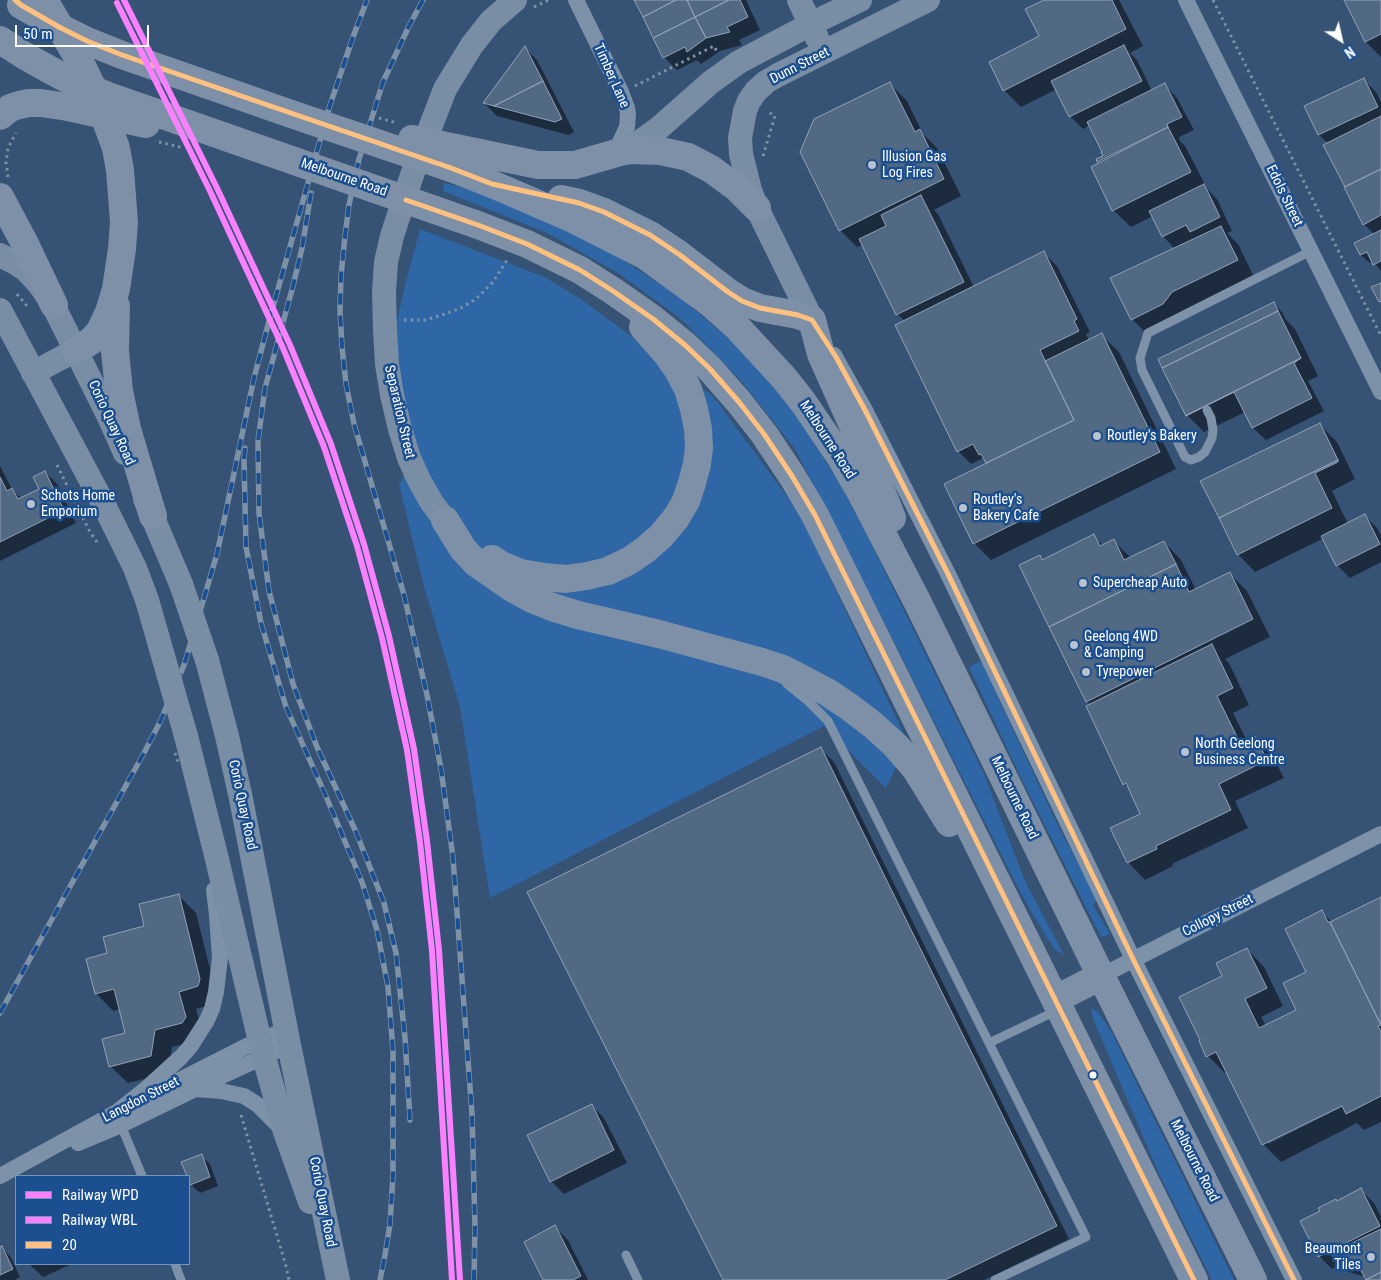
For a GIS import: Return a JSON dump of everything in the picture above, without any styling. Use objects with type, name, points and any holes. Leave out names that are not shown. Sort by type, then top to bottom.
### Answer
[{"type":"highway","points":[[27,2],[59,27],[96,45],[297,116],[454,158],[557,166],[575,165],[617,153],[651,150],[688,157],[710,169],[737,188],[757,208]]},
{"type":"highway","points":[[27,2],[78,58],[98,99],[116,148],[120,170],[124,222],[116,289],[115,351],[119,391],[127,429],[153,516]]},
{"type":"highway","name":"Melbourne Road","points":[[0,40],[67,80],[108,96],[478,225],[527,244],[580,270],[613,290],[685,344],[710,368],[764,434],[815,515],[1194,1280]]},
{"type":"highway","points":[[0,116],[10,108],[19,105],[41,103],[243,143]]},
{"type":"highway","name":"Melbourne Road","points":[[454,158],[492,184],[573,219],[644,255],[710,303],[737,328],[784,378],[803,402],[861,493],[917,601],[1253,1280]]},
{"type":"highway","points":[[492,184],[579,203],[604,212],[650,235],[742,301],[760,308],[798,315],[812,320],[821,354],[889,510],[917,601]]},
{"type":"highway","points":[[0,197],[54,305]]},
{"type":"highway","points":[[445,520],[481,552],[501,565],[521,573],[566,579],[608,571],[629,561],[661,536],[676,518],[686,501],[697,464],[699,448],[698,429],[688,390],[678,370],[654,339],[636,320],[580,270]]},
{"type":"highway","points":[[76,350],[91,341],[100,331],[109,312],[116,289]]},
{"type":"highway","points":[[445,520],[463,549],[476,563],[532,599],[578,615],[659,634],[783,669],[827,692],[854,710],[896,746],[914,768],[952,827],[1012,911]]},
{"type":"highway","name":"Collopy Street","points":[[1058,1004],[1101,976]]},
{"type":"main road","name":"Separation Street","points":[[445,520],[420,482],[409,458],[392,395],[387,364],[385,330],[384,293],[386,262],[392,236],[412,175],[445,89],[472,45],[491,21],[515,0]]},
{"type":"main road","points":[[799,0],[824,53]]},
{"type":"main road","points":[[617,153],[646,139],[726,70],[860,0]]},
{"type":"main road","name":"Dunn Street","points":[[812,320],[750,190],[741,154],[740,138],[742,122],[749,100],[756,91],[772,79],[928,0]]},
{"type":"main road","name":"Corio Quay Road","points":[[0,255],[30,274],[54,305],[109,417],[153,516],[181,584],[207,660],[240,794],[336,1280]]},
{"type":"main road","name":"Corio Quay Road","points":[[0,310],[104,505],[135,568],[147,600],[186,736],[262,1048],[285,1132],[336,1280]]},
{"type":"main road","points":[[33,374],[76,350]]},
{"type":"street","name":"Timber Lane","points":[[576,0],[627,108],[628,121],[617,153]]},
{"type":"street","name":"Edols Street","points":[[1186,0],[1381,392]]},
{"type":"street","points":[[812,320],[836,357],[866,412],[939,556],[1133,960],[1294,1280]]},
{"type":"street","points":[[118,1116],[186,1052],[198,1036],[212,1009],[219,975],[219,939],[204,806]]},
{"type":"street","name":"Collopy Street","points":[[1101,976],[1381,834]]},
{"type":"street","name":"Langdon Street","points":[[262,1048],[194,1089],[118,1116],[0,1176],[118,1116],[218,1060],[262,1048],[288,1037]]},
{"type":"street","points":[[194,1089],[221,1091],[244,1096],[258,1105],[285,1132]]},
{"type":"lane","points":[[1207,410],[1211,418],[1212,438],[1205,452],[1191,460],[1185,457],[1142,370],[1140,358],[1148,333],[1311,250]]},
{"type":"lane","points":[[758,661],[808,701],[828,721],[1086,1236],[995,1280]]},
{"type":"lane","points":[[989,1043],[1058,1004]]},
{"type":"lane","points":[[118,1116],[142,1175]]},
{"type":"lane","points":[[626,1255],[638,1280]]},
{"type":"lane","points":[[174,1265],[181,1280]]},
{"type":"path","points":[[1213,0],[1381,336]]},
{"type":"path","points":[[622,94],[714,46],[726,70]]},
{"type":"path","points":[[749,100],[775,116],[761,161]]},
{"type":"path","points":[[518,151],[526,152]]},
{"type":"shaded area","points":[[444,183],[468,189],[541,215],[610,251],[682,299],[735,344],[771,384],[804,426],[840,484],[869,539],[984,774],[1025,881],[1064,956],[1055,949],[1047,938],[1019,890],[795,449],[742,382],[681,319],[618,273],[547,233],[443,191]]},
{"type":"shaded area","points":[[420,229],[547,278],[582,300],[713,396],[800,514],[908,743],[886,788],[824,726],[490,898],[460,707],[423,583],[399,484],[416,454],[402,390],[395,329]]},
{"type":"shaded area","points":[[981,661],[1060,830],[1097,899],[1093,905],[1110,934],[1101,937],[1020,776],[969,667]]},
{"type":"shaded area","points":[[1093,1009],[1099,1013],[1112,1033],[1234,1280],[1212,1280],[1160,1176],[1094,1021],[1091,1010]]},
{"type":"building","points":[[634,0],[676,0],[643,17]]},
{"type":"building","points":[[676,0],[687,0],[695,17],[653,38],[643,17]]},
{"type":"building","points":[[687,0],[729,0],[695,17]]},
{"type":"building","points":[[729,0],[740,0],[748,17],[727,27],[730,32],[706,38],[695,17]]},
{"type":"building","points":[[1044,0],[1112,0],[1126,29],[1003,91],[989,62],[1039,36],[1025,9]]},
{"type":"building","points":[[1344,0],[1381,0],[1381,34],[1365,42]]},
{"type":"building","points":[[695,17],[706,38],[687,52],[685,47],[663,58],[653,38]]},
{"type":"building","points":[[1124,45],[1142,81],[1069,117],[1051,81]]},
{"type":"building","points":[[525,46],[543,81],[494,106],[483,103]]},
{"type":"building","points":[[1364,78],[1378,107],[1318,135],[1304,106]]},
{"type":"building","points":[[543,81],[562,119],[555,122],[494,106]]},
{"type":"building","name":"Illusion Gas Log Fires","points":[[890,82],[915,132],[920,129],[944,179],[839,231],[800,152],[814,119]]},
{"type":"building","points":[[1165,83],[1182,117],[1167,124],[1168,127],[1097,162],[1096,159],[1103,156],[1102,152],[1087,122]]},
{"type":"building","points":[[1381,116],[1381,169],[1345,187],[1323,145]]},
{"type":"building","points":[[1168,127],[1191,172],[1112,211],[1091,167]]},
{"type":"building","points":[[1381,169],[1381,215],[1363,225],[1344,187]]},
{"type":"building","points":[[1204,184],[1220,217],[1190,232],[1186,225],[1162,237],[1149,211]]},
{"type":"building","points":[[921,195],[964,282],[896,315],[859,239],[886,226],[881,215]]},
{"type":"building","points":[[1221,226],[1238,260],[1172,292],[1163,304],[1131,320],[1110,278]]},
{"type":"building","points":[[1381,230],[1381,261],[1373,265],[1367,252],[1360,255],[1354,243]]},
{"type":"building","points":[[1044,251],[1077,319],[1074,321],[1079,331],[1040,350],[1074,420],[986,463],[973,444],[957,452],[895,325]]},
{"type":"building","points":[[1381,283],[1381,302],[1379,302],[1371,287]]},
{"type":"building","points":[[1274,302],[1278,311],[1162,368],[1158,359]]},
{"type":"building","points":[[1278,311],[1301,358],[1186,416],[1162,368]]},
{"type":"building","name":"Routley's Bakery","points":[[1102,333],[1160,452],[973,544],[944,484],[1074,420],[1045,361]]},
{"type":"building","points":[[1301,358],[1294,363],[1312,398],[1252,428],[1234,392],[1185,416]]},
{"type":"building","points":[[1320,423],[1338,460],[1219,518],[1200,481]]},
{"type":"building","points":[[1338,460],[1338,462],[1315,473],[1332,508],[1237,555],[1219,518]]},
{"type":"building","name":"Schots Home Emporium","points":[[45,471],[64,510],[0,542],[0,477],[7,491],[12,488],[18,499],[39,489],[33,477]]},
{"type":"building","points":[[1365,514],[1380,544],[1336,566],[1321,536]]},
{"type":"building","name":"Supercheap Auto","points":[[1094,534],[1100,546],[1114,539],[1124,560],[1164,541],[1176,564],[1049,627],[1019,565],[1040,555],[1042,560]]},
{"type":"building","points":[[1176,564],[1189,592],[1230,572],[1253,619],[1086,702],[1049,627]]},
{"type":"building","name":"North Geelong Business Centre","points":[[1212,644],[1233,688],[1217,696],[1240,743],[1255,736],[1267,760],[1219,784],[1231,810],[1156,846],[1157,849],[1127,863],[1110,828],[1140,814],[1126,783],[1123,785],[1086,706]]},
{"type":"building","points":[[821,747],[1057,1226],[945,1280],[723,1280],[527,892]]},
{"type":"building","points":[[179,894],[200,979],[198,986],[179,992],[186,1017],[182,1023],[155,1030],[151,1056],[109,1067],[102,1039],[125,1033],[114,989],[95,994],[86,959],[107,953],[103,937],[144,926],[139,904]]},
{"type":"building","points":[[1381,897],[1381,1025],[1330,922]]},
{"type":"building","points":[[1322,910],[1328,922],[1330,922],[1381,1025],[1378,1026],[1381,1032],[1381,1096],[1346,1114],[1342,1106],[1262,1145],[1216,1052],[1206,1057],[1200,1040],[1179,997],[1222,976],[1216,963],[1247,948],[1267,988],[1245,999],[1259,1028],[1296,1010],[1283,983],[1306,972],[1285,929]]},
{"type":"building","points":[[592,1104],[614,1150],[550,1182],[527,1135]]},
{"type":"building","points":[[202,1154],[210,1177],[190,1185],[190,1175],[187,1175],[181,1162]]},
{"type":"building","points":[[1361,1188],[1380,1226],[1318,1257],[1300,1221],[1320,1211],[1318,1208],[1336,1199],[1337,1201]]},
{"type":"building","points":[[555,1225],[581,1276],[573,1280],[543,1280],[524,1242]]},
{"type":"building","points":[[1381,1229],[1381,1272],[1366,1280],[1359,1267],[1335,1260],[1331,1253]]},
{"type":"building","points":[[2,1246],[13,1269],[0,1275],[0,1247]]},
{"type":"building","points":[[1381,1272],[1381,1280],[1366,1280]]},
{"type":"railway","points":[[0,1013],[145,751],[160,722],[184,665],[217,554],[254,378],[269,321],[330,105],[367,0]]},
{"type":"railway","points":[[423,0],[383,82],[359,159],[349,205],[345,236],[340,311],[346,384],[354,424],[404,595],[427,695],[441,769],[453,858],[472,1114],[475,1226],[474,1280]]},
{"type":"railway","points":[[311,193],[302,248],[265,388],[258,441],[259,513],[269,591],[293,684],[317,747],[356,832],[384,903],[396,953],[405,1038],[410,1120]]},
{"type":"railway","points":[[245,448],[246,547],[261,623],[286,707],[362,882],[377,930],[388,987],[393,1051],[393,1175],[390,1224],[380,1280]]},
{"type":"rail line","name":"WPD","points":[[124,0],[217,188],[290,345],[331,444],[364,544],[389,636],[414,749],[427,841],[439,950],[460,1280]]},
{"type":"rail line","name":"WBL","points":[[117,3],[210,191],[283,348],[324,447],[357,546],[382,638],[407,750],[420,842],[432,951],[452,1280]]},
{"type":"transit line","name":"20","points":[[15,0],[59,27],[122,55],[451,168],[492,184],[579,203],[604,212],[650,235],[742,301],[760,308],[798,315],[812,320],[836,357],[866,412],[948,574],[1133,959],[1294,1280]]},
{"type":"transit line","name":"20","points":[[406,200],[527,244],[580,270],[613,291],[653,319],[685,345],[710,369],[764,434],[815,515],[1194,1280]]},
{"type":"place","name":"Illusion Gas Log Fires","points":[[872,165]]},
{"type":"place","name":"Routley's Bakery","points":[[1097,436]]},
{"type":"place","name":"Schots Home Emporium","points":[[31,504]]},
{"type":"place","name":"Routley's Bakery Cafe","points":[[963,508]]},
{"type":"place","name":"Supercheap Auto","points":[[1083,583]]},
{"type":"place","name":"Geelong 4WD & Camping","points":[[1074,645]]},
{"type":"place","name":"Tyrepower","points":[[1086,672]]},
{"type":"place","name":"North Geelong Business Centre","points":[[1185,752]]},
{"type":"place","name":"Beaumont Tiles","points":[[1371,1257]]}]
